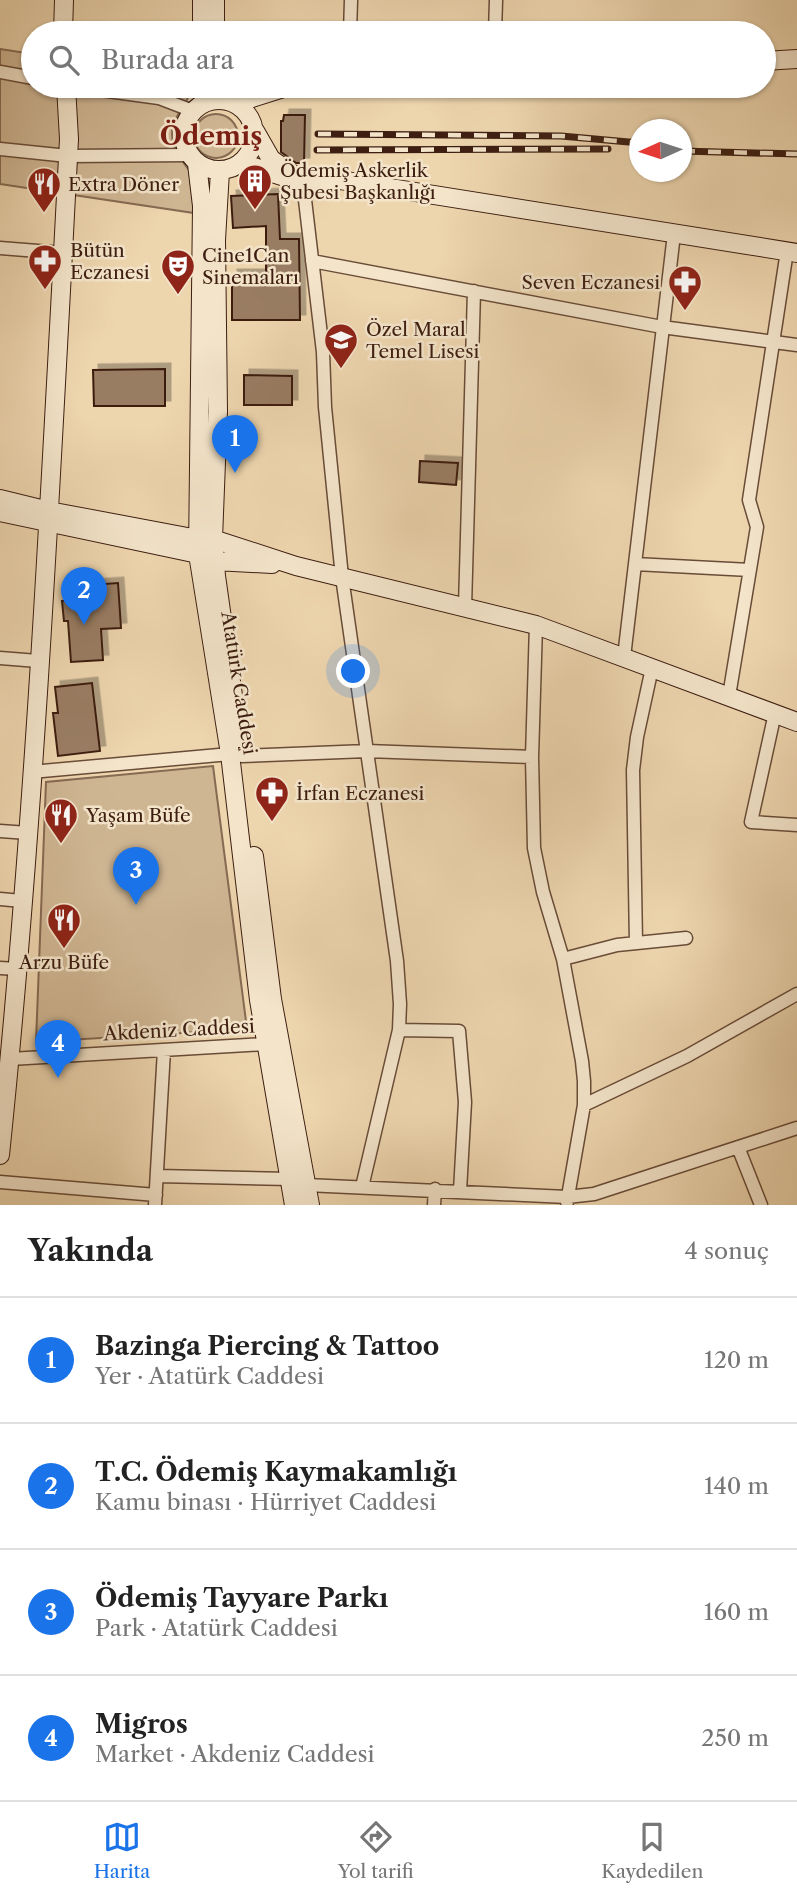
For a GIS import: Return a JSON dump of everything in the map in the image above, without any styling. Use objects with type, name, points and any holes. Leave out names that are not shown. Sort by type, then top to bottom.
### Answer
[{"type":"street","points":[[64,0],[64,21]]},
{"type":"street","points":[[202,0],[202,21]]},
{"type":"street","points":[[215,0],[215,21]]},
{"type":"street","points":[[350,21],[351,0]]},
{"type":"street","points":[[495,21],[496,0]]},
{"type":"street","points":[[776,60],[797,59]]},
{"type":"street","points":[[0,72],[21,76]]},
{"type":"street","points":[[0,1148],[10,1059],[8,969],[22,901],[28,833],[63,253],[68,98]]},
{"type":"street","points":[[159,98],[212,98],[245,110],[271,159],[303,183],[323,352],[325,407],[342,577],[397,961],[400,1004],[399,1030],[362,1187]]},
{"type":"street","points":[[212,98],[187,121],[184,144],[193,159],[208,169],[231,169],[242,163],[249,154],[255,131]]},
{"type":"street","points":[[0,149],[68,156],[193,159]]},
{"type":"street","name":"Atatürk Caddesi","points":[[193,159],[202,205],[203,544],[298,1182],[294,1205]]},
{"type":"street","points":[[242,163],[303,183],[340,180],[792,252],[773,342],[750,500],[757,527],[729,696]]},
{"type":"street","name":"Atatürk Caddesi","points":[[220,171],[216,240],[218,411],[203,544],[215,561],[259,1000],[266,1044],[298,1182],[310,1205]]},
{"type":"street","points":[[624,657],[674,234]]},
{"type":"street","points":[[0,248],[63,253]]},
{"type":"street","points":[[312,261],[662,327],[797,345]]},
{"type":"street","points":[[465,607],[474,291]]},
{"type":"street","points":[[0,499],[48,516]]},
{"type":"street","points":[[0,512],[48,516],[203,544],[536,625],[797,722]]},
{"type":"street","points":[[215,561],[296,566]]},
{"type":"street","points":[[635,564],[750,570]]},
{"type":"street","points":[[536,625],[532,757],[534,848],[563,959],[582,1061],[584,1105],[567,1201]]},
{"type":"street","points":[[0,658],[38,661]]},
{"type":"street","points":[[636,943],[633,771],[637,737],[652,668]]},
{"type":"street","points":[[775,713],[751,821],[797,825]]},
{"type":"street","points":[[31,772],[236,755],[367,751],[532,757]]},
{"type":"street","points":[[0,831],[28,833]]},
{"type":"street","points":[[0,899],[22,901]]},
{"type":"street","points":[[563,959],[598,949],[686,938]]},
{"type":"street","points":[[584,1105],[687,1056],[797,994]]},
{"type":"street","points":[[399,1030],[459,1031],[465,1102],[460,1191]]},
{"type":"street","name":"Akdeniz Caddesi","points":[[10,1059],[266,1044]]},
{"type":"street","points":[[0,1182],[155,1200],[164,1050]]},
{"type":"street","points":[[158,1176],[435,1189],[567,1201],[797,1128]]},
{"type":"street","points":[[738,1147],[761,1205]]},
{"type":"street","points":[[434,1205],[435,1189]]},
{"type":"shaded area","points":[[0,49],[21,52],[21,98],[188,98],[175,121],[172,133],[178,153],[194,176],[194,213],[0,184]]},
{"type":"shaded area","points":[[216,114],[231,121],[238,136],[231,151],[216,158],[201,151],[194,136],[201,121]]},
{"type":"shaded area","points":[[213,766],[247,1029],[36,1042],[46,782]]},
{"type":"building","points":[[284,115],[305,115],[304,163],[296,163],[281,152],[281,121]]},
{"type":"building","points":[[278,194],[280,239],[299,239],[300,320],[232,320],[232,275],[266,275],[266,226],[233,228],[231,196]]},
{"type":"building","points":[[165,369],[165,406],[94,406],[93,370]]},
{"type":"building","points":[[244,375],[292,376],[292,405],[244,405]]},
{"type":"building","points":[[420,461],[458,463],[456,485],[419,482]]},
{"type":"building","points":[[118,583],[121,628],[101,629],[103,660],[71,662],[68,621],[64,621],[62,601],[77,600],[76,586]]},
{"type":"building","points":[[92,683],[100,751],[58,756],[53,713],[58,713],[55,687]]},
{"type":"railway","points":[[318,134],[561,136],[629,142]]},
{"type":"railway","points":[[317,150],[608,149]]},
{"type":"railway","points":[[692,151],[797,154]]},
{"type":"place","name":"Ödemiş Askerlik Şubesi Başkanlığı","points":[[255,211]]},
{"type":"place","name":"Extra Döner","points":[[44,214]]},
{"type":"place","name":"Bütün Eczanesi","points":[[45,291]]},
{"type":"place","name":"Cine1Can Sinemaları","points":[[178,296]]},
{"type":"place","name":"Seven Eczanesi","points":[[685,312]]},
{"type":"place","name":"Özel Maral Temel Lisesi","points":[[341,370]]},
{"type":"place","name":"Bazinga Piercing & Tattoo","points":[[235,473]]},
{"type":"place","name":"T.C. Ödemiş Kaymakamlığı","points":[[84,625]]},
{"type":"place","name":"İrfan Eczanesi","points":[[272,823]]},
{"type":"place","name":"Yaşam Büfe","points":[[61,845]]},
{"type":"place","name":"Ödemiş Tayyare Parkı","points":[[136,905]]},
{"type":"place","name":"Arzu Büfe","points":[[64,950]]},
{"type":"place","name":"Migros","points":[[58,1078]]},
{"type":"district","name":"Ödemiş","points":[[211,136]]}]
